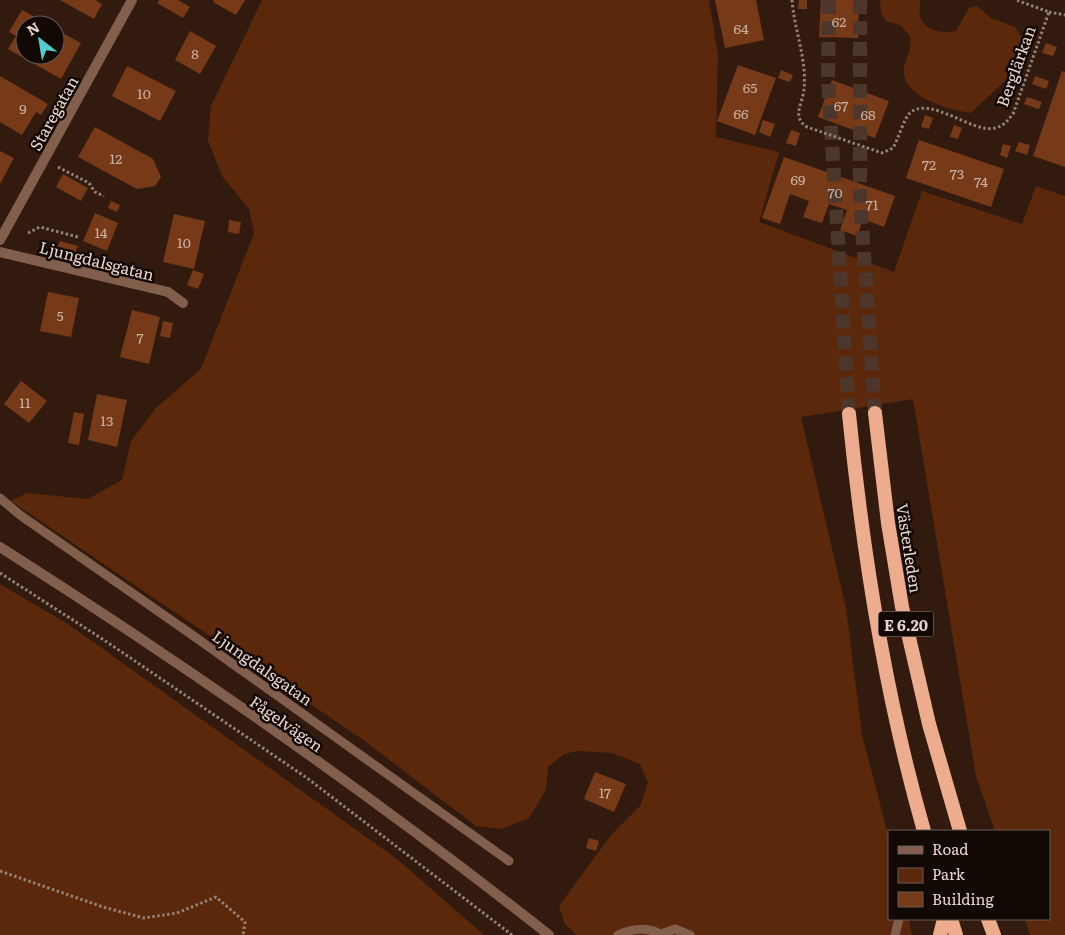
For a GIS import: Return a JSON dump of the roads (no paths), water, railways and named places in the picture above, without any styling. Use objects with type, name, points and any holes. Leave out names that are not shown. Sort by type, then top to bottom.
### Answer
[{"type":"highway","name":"Västerleden","points":[[875,413],[888,523],[902,607],[929,724],[960,830]]},
{"type":"highway","name":"E 6.20","points":[[849,414],[873,606],[897,729],[924,830]]},
{"type":"highway","points":[[940,935],[944,920]]},
{"type":"highway","points":[[951,920],[956,935]]},
{"type":"highway","points":[[988,920],[994,935]]},
{"type":"street","name":"Staregatan","points":[[0,240],[132,0]]},
{"type":"street","name":"Ljungdalsgatan","points":[[0,252],[168,292],[184,303]]},
{"type":"street","name":"Fågelvägen","points":[[0,547],[144,642],[298,748],[445,856],[548,935]]},
{"type":"lane","name":"Ljungdalsgatan","points":[[0,498],[20,515],[510,860]]},
{"type":"lane","points":[[895,935],[899,920]]},
{"type":"lane","points":[[618,935],[625,931],[643,929],[661,934],[675,929],[690,935]]},
{"type":"tunnel","points":[[829,0],[828,80],[849,414]]},
{"type":"tunnel","points":[[860,0],[860,197],[875,413]]}]
